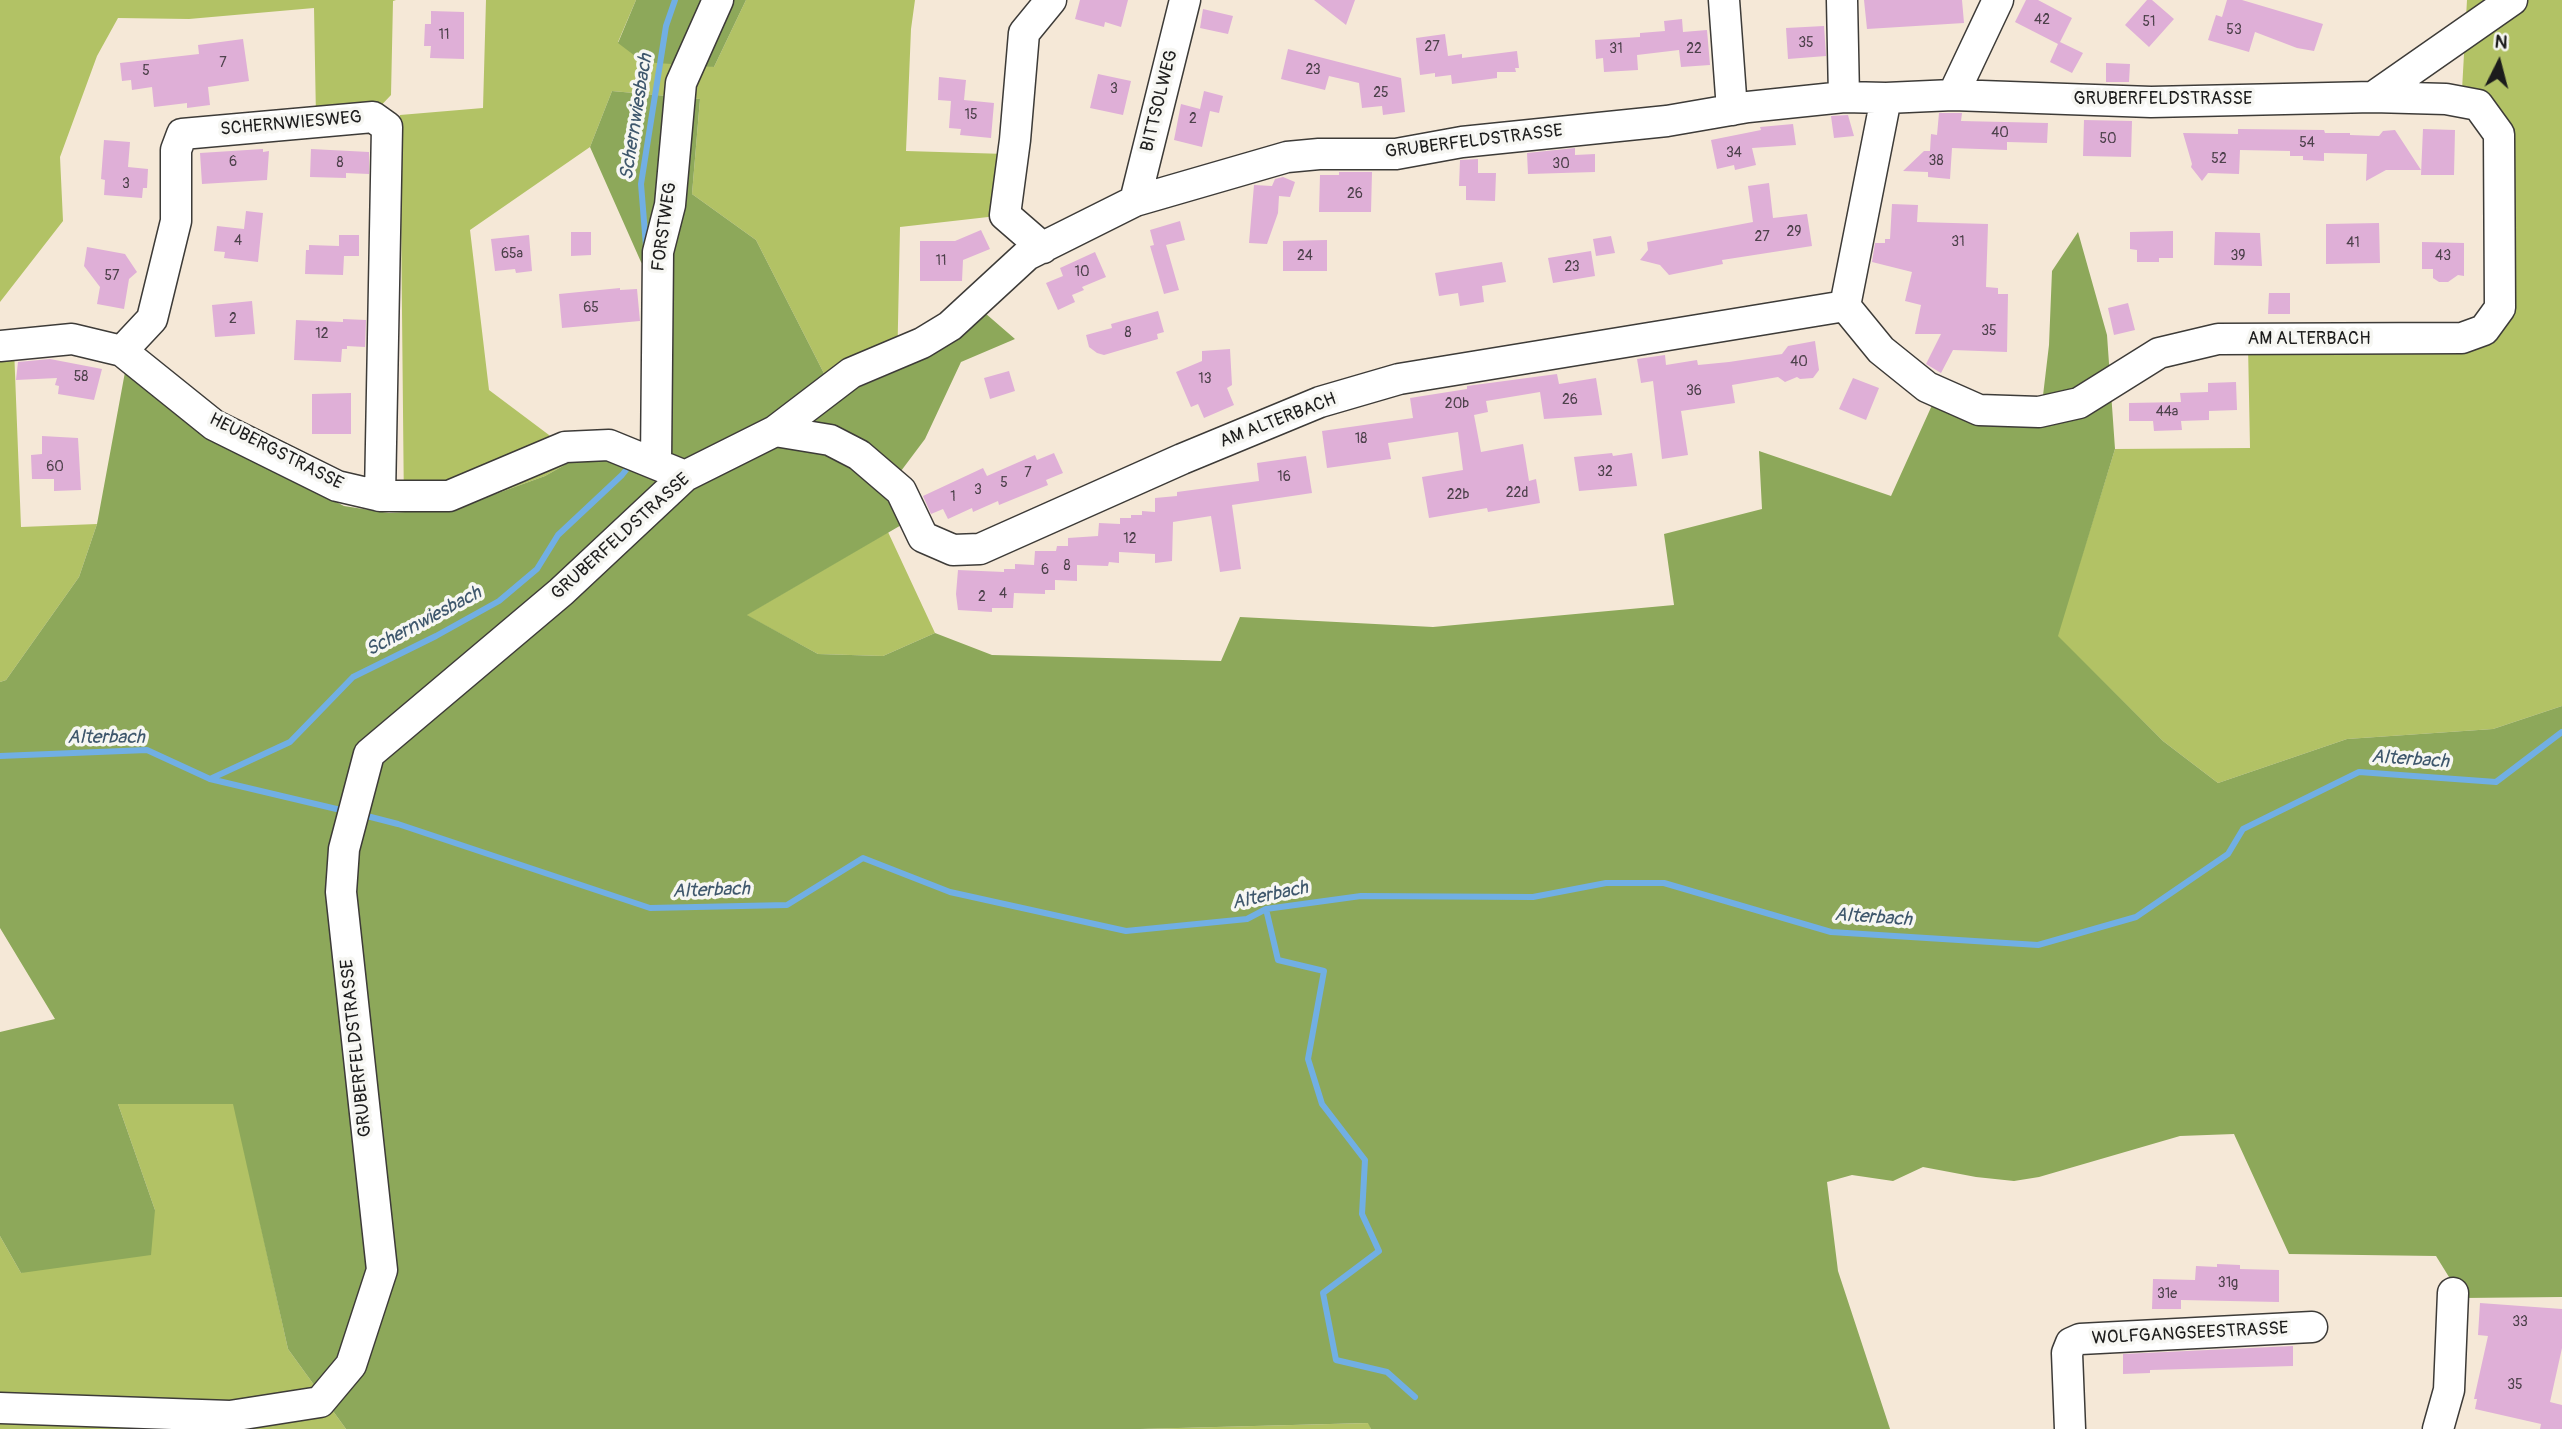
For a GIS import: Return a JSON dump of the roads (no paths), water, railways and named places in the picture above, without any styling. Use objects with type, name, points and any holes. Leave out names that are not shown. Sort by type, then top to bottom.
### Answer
[{"type":"street","name":"FORSTWEG","points":[[656,463],[659,252],[670,205],[681,83],[718,0]]},
{"type":"street","points":[[1043,248],[1005,215],[1015,140],[1024,33],[1051,0]]},
{"type":"street","name":"BITTSOLWEG","points":[[1135,201],[1185,0]]},
{"type":"street","points":[[1724,0],[1732,110]]},
{"type":"street","points":[[1842,0],[1844,97]]},
{"type":"street","points":[[1954,95],[1998,0]]},
{"type":"street","points":[[2372,97],[2512,0]]},
{"type":"street","name":"GRUBERFELDSTRASSE","points":[[0,1408],[230,1416],[320,1402],[351,1365],[382,1270],[341,892],[344,849],[369,754],[561,592],[685,476],[775,431],[851,373],[922,343],[950,326],[1027,255],[1135,201],[1287,157],[1319,154],[1396,154],[1462,142],[1667,121],[1732,110],[1844,97],[1954,95],[2151,102],[2372,97]]},
{"type":"street","name":"AM ALTERBACH","points":[[775,431],[831,440],[859,455],[901,491],[923,537],[953,550],[980,548],[1320,402],[1386,383],[1845,306],[1881,350],[1927,387],[1979,410],[2039,412],[2079,403],[2158,353],[2218,340],[2462,338],[2484,330],[2500,308],[2499,134],[2478,105],[2445,99],[2372,97]]},
{"type":"street","points":[[1845,306],[1886,98]]},
{"type":"street","name":"SCHERNWIESWEG","points":[[122,351],[152,319],[176,222],[176,150],[182,134],[373,117],[387,128],[380,496]]},
{"type":"street","name":"HEUBERGSTRASSE","points":[[0,346],[72,339],[122,351],[214,425],[337,486],[380,496],[449,496],[565,447],[609,445],[685,476]]},
{"type":"street","points":[[2438,1429],[2449,1390],[2453,1293]]},
{"type":"street","name":"WOLFGANGSEESTRASSE","points":[[2070,1429],[2067,1353],[2071,1343],[2080,1339],[2312,1327]]},
{"type":"waterway","name":"Schernwiesbach","points":[[646,246],[641,184],[666,26],[675,0]]},
{"type":"waterway","name":"Schernwiesbach","points":[[210,779],[290,742],[353,677],[499,601],[537,569],[558,535],[630,465]]},
{"type":"waterway","name":"Alterbach","points":[[363,815],[398,824],[650,908],[787,905],[863,858],[950,892],[1126,931],[1247,919],[1266,909],[1361,896],[1533,897],[1606,883],[1664,883],[1831,932],[2038,945],[2136,917],[2228,854],[2243,829],[2359,772],[2496,782],[2562,732]]},
{"type":"waterway","name":"Alterbach","points":[[0,756],[147,750],[210,779],[345,811]]},
{"type":"waterway","points":[[1266,909],[1278,960],[1324,971],[1308,1059],[1322,1104],[1365,1160],[1362,1214],[1379,1251],[1323,1293],[1336,1360],[1387,1372],[1415,1397]]}]
